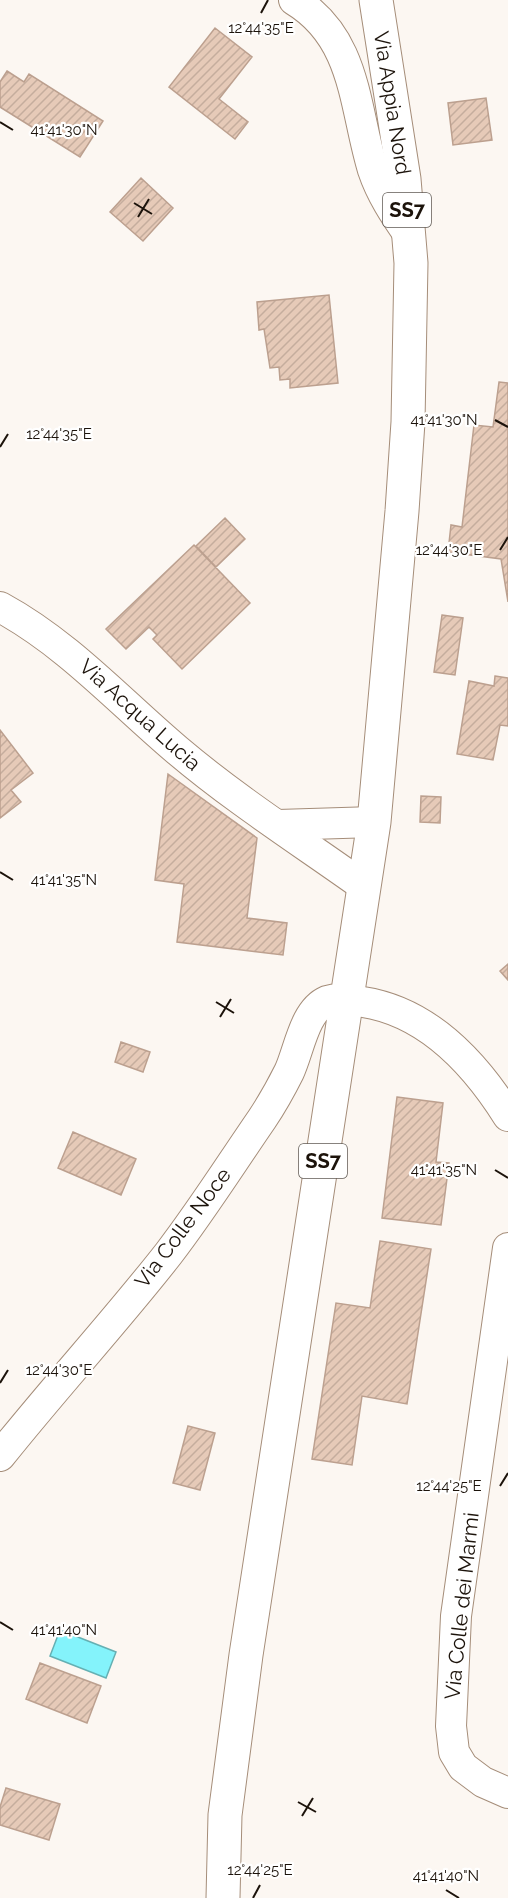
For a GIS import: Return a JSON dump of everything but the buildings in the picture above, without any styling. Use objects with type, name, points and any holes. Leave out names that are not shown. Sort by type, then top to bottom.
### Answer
[{"type":"main road","name":"Via Appia Nord","points":[[374,822],[408,422],[411,291],[404,179],[376,0]]},
{"type":"main road","name":"SS7","points":[[223,1898],[223,1837],[231,1763],[374,822]]},
{"type":"street","points":[[294,0],[322,23],[346,60],[376,179],[409,235]]},
{"type":"street","name":"Via Acqua Lucia","points":[[0,607],[36,628],[77,658],[177,750],[365,887]]},
{"type":"street","points":[[278,825],[374,822]]},
{"type":"street","points":[[348,999],[392,1007],[436,1033],[475,1070],[508,1116]]},
{"type":"street","name":"Via Colle Noce","points":[[0,1456],[168,1255],[208,1199],[276,1097],[315,1013],[328,1001],[348,999]]},
{"type":"street","name":"Via Colle dei Marmi","points":[[508,1248],[456,1616],[451,1726],[454,1752],[463,1767],[483,1782],[508,1793]]},
{"type":"water","points":[[60,1630],[116,1652],[106,1678],[50,1656]]}]
